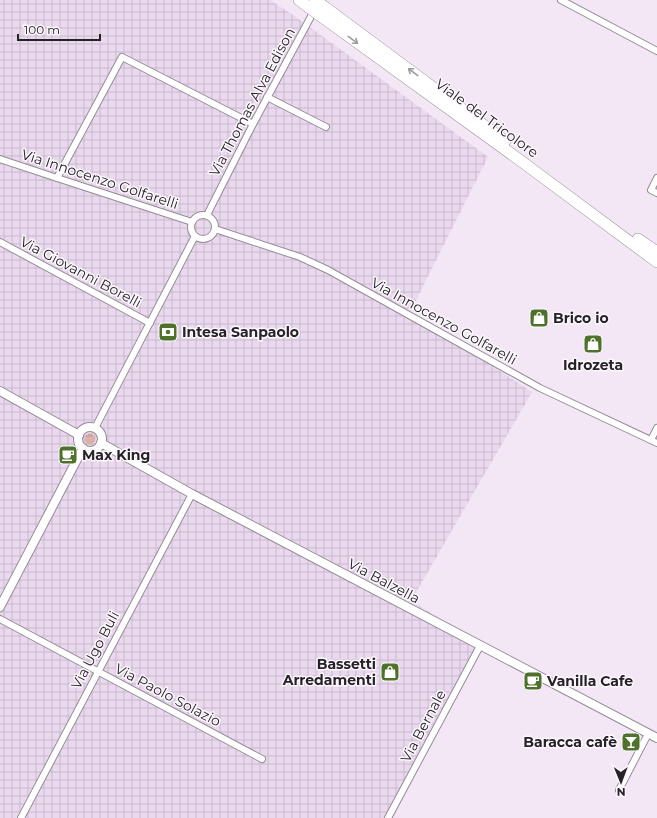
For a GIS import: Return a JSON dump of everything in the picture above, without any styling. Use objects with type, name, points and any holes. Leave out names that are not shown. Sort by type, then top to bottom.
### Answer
[{"type":"highway","name":"Viale del Tricolore","points":[[307,2],[323,8],[509,149],[657,252]]},
{"type":"highway","name":"Viale del Tricolore","points":[[523,158],[657,262]]},
{"type":"street","points":[[561,0],[657,51]]},
{"type":"street","name":"Via Thomas Alva Edison","points":[[207,215],[267,97],[323,8]]},
{"type":"street","points":[[56,178],[122,57],[253,124]]},
{"type":"street","points":[[267,97],[326,127]]},
{"type":"street","name":"Via Innocenzo Golfarelli","points":[[0,159],[192,222]]},
{"type":"street","points":[[657,178],[650,190],[657,193]]},
{"type":"street","points":[[207,215],[214,222],[215,229],[212,236],[202,239],[195,236],[191,229],[192,222],[197,217],[207,215]]},
{"type":"street","name":"Via Innocenzo Golfarelli","points":[[215,229],[300,257],[328,270],[540,388],[654,442]]},
{"type":"street","points":[[95,428],[195,236]]},
{"type":"street","name":"Via Giovanni Borelli","points":[[0,242],[150,323]]},
{"type":"street","points":[[0,391],[79,435]]},
{"type":"street","points":[[88,427],[95,428],[100,433],[102,440],[101,443],[93,450],[83,448],[79,442],[79,435],[81,431],[88,427]]},
{"type":"street","points":[[654,442],[657,428]]},
{"type":"street","name":"Via Balzella","points":[[101,443],[192,494],[657,738]]},
{"type":"street","points":[[0,607],[83,448]]},
{"type":"street","name":"Via Ugo Buli","points":[[21,818],[192,494]]},
{"type":"street","name":"Via Paolo Solazio","points":[[0,619],[262,759]]},
{"type":"street","name":"Via Bernale","points":[[388,818],[480,646]]},
{"type":"street","points":[[619,790],[648,734]]},
{"type":"shaded area","points":[[0,0],[270,0],[296,17],[488,157],[410,312],[532,392],[411,601],[481,643],[393,818],[0,818]]},
{"type":"green space","points":[[88,434],[92,434],[94,435],[94,443],[88,444],[85,441],[85,437]]},
{"type":"place","name":"Brico io","points":[[539,318]]},
{"type":"place","name":"Intesa Sanpaolo","points":[[168,332]]},
{"type":"place","name":"Idrozeta","points":[[593,344]]},
{"type":"place","name":"Max King","points":[[68,455]]},
{"type":"place","name":"Bassetti Arredamenti","points":[[390,672]]},
{"type":"place","name":"Vanilla Cafe","points":[[533,681]]},
{"type":"place","name":"Baracca cafè","points":[[631,742]]}]
